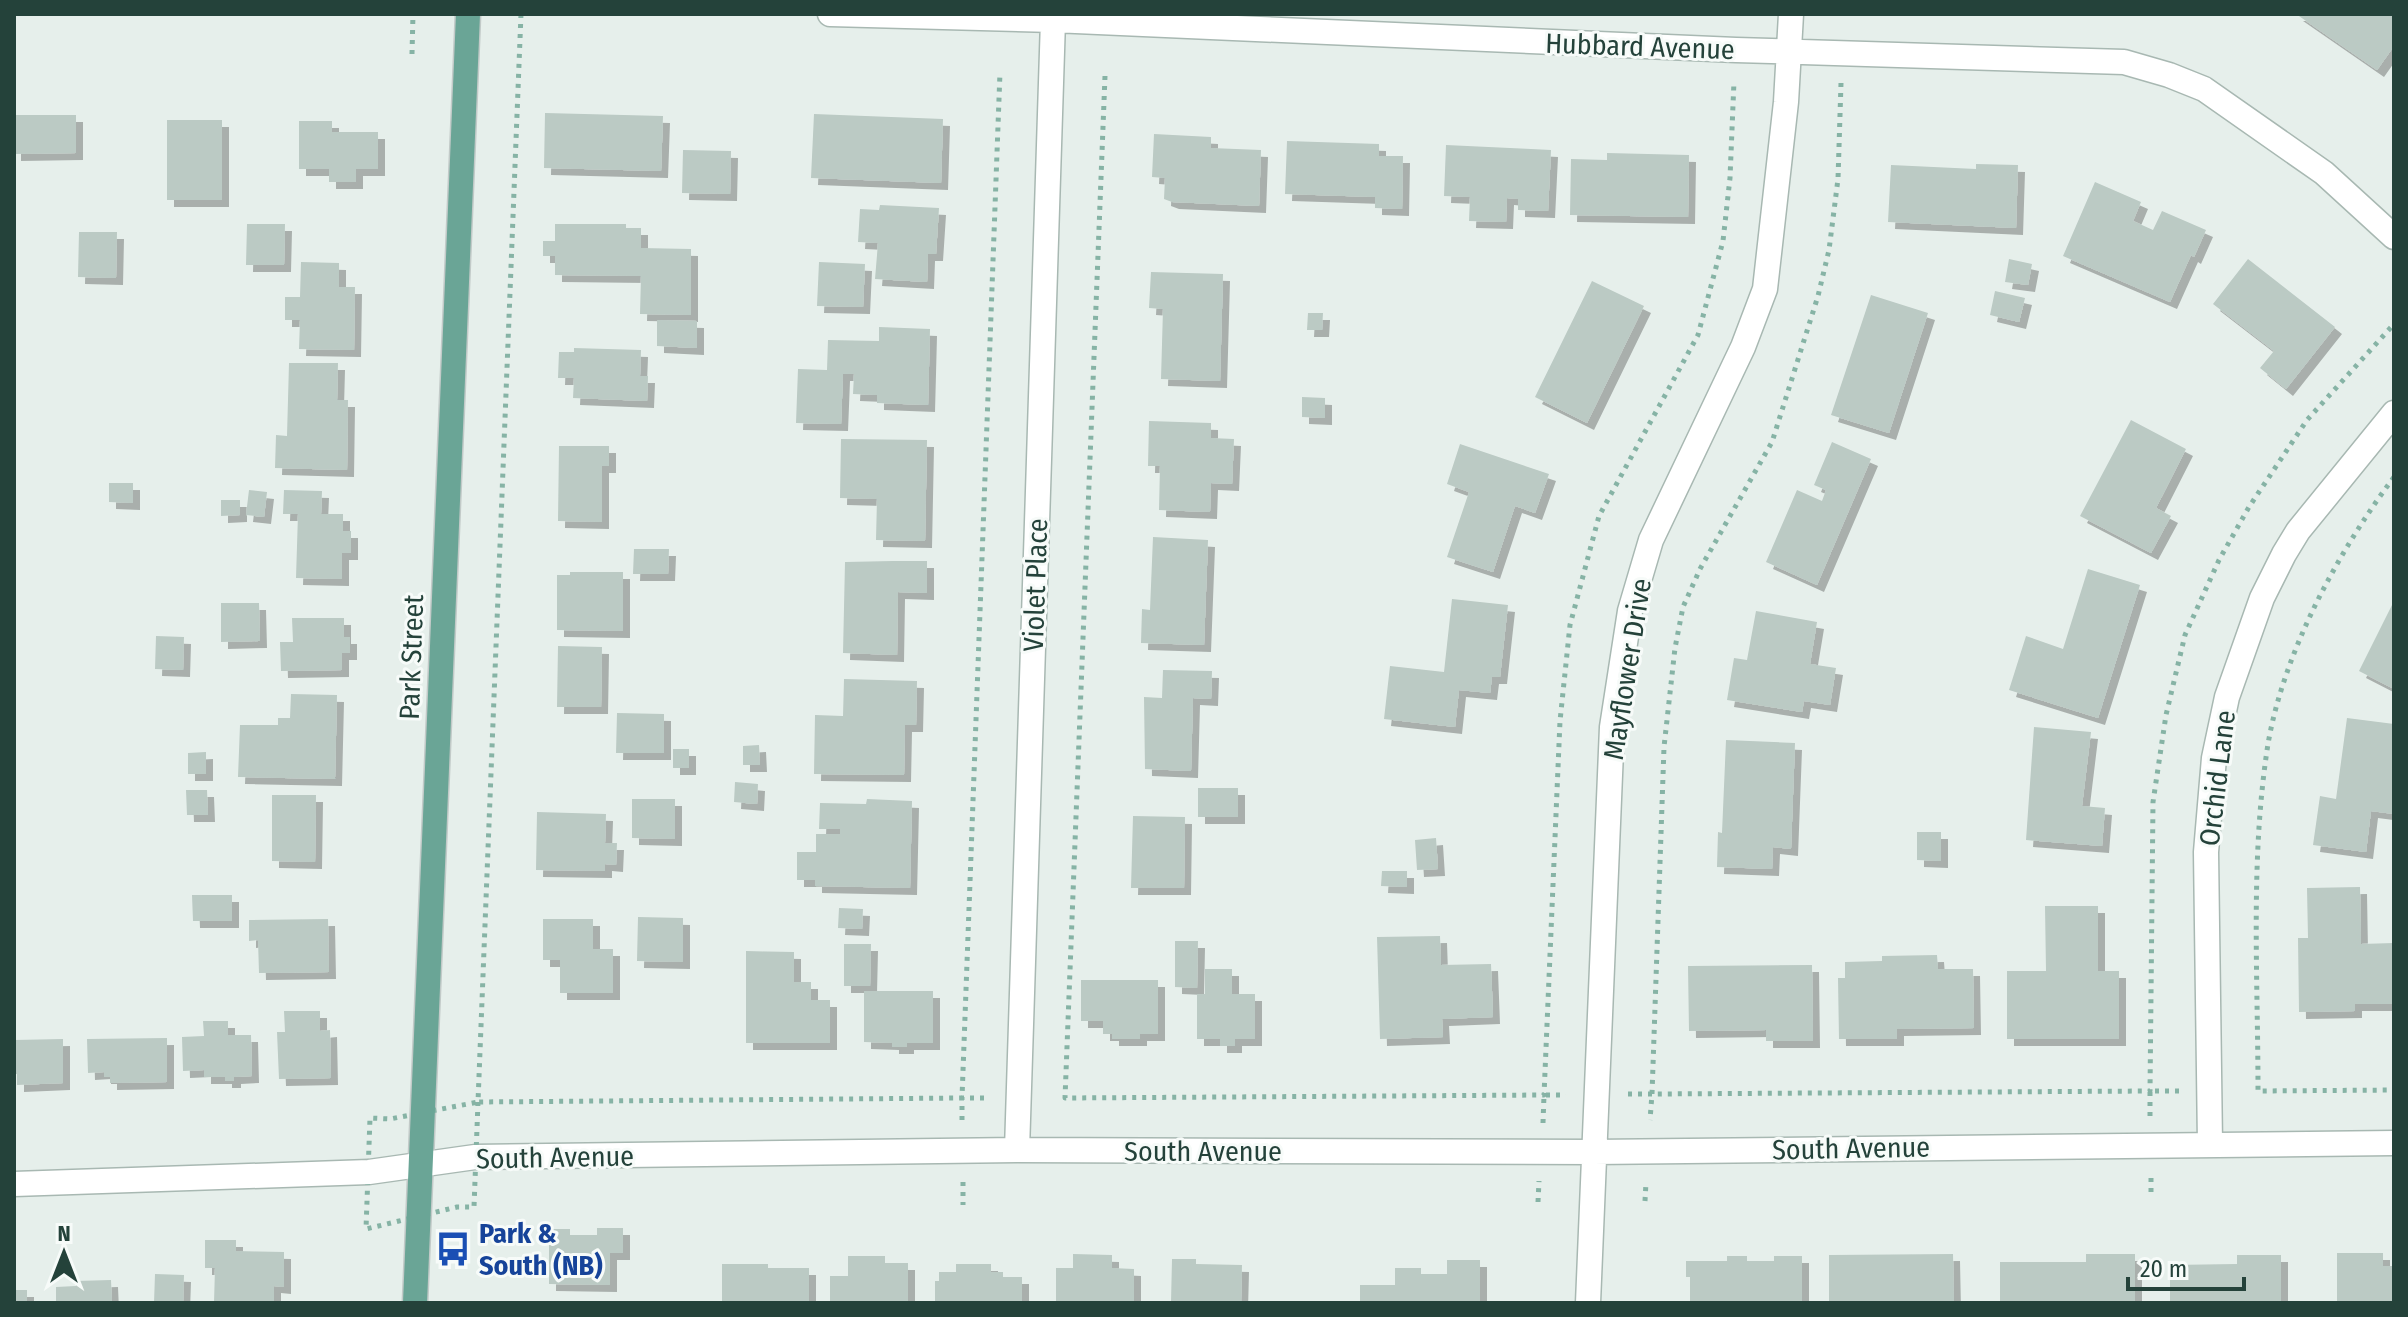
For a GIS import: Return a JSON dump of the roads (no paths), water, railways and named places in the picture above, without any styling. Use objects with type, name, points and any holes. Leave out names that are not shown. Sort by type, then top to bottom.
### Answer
[{"type":"main road","name":"Park Street","points":[[415,1303],[468,14]]},
{"type":"street","name":"Hubbard Avenue","points":[[830,14],[1053,20],[1789,52],[2124,62],[2204,89],[2324,173],[2394,237]]},
{"type":"street","name":"Mayflower Drive","points":[[1588,1303],[1612,727],[1630,611],[1651,540],[1743,347],[1765,289],[1786,102],[1791,14]]},
{"type":"street","name":"Violet Place","points":[[1017,1150],[1053,20]]},
{"type":"street","name":"Orchid Lane","points":[[2210,1144],[2206,852],[2214,758],[2227,697],[2262,598],[2284,554],[2298,531],[2394,413]]},
{"type":"street","name":"South Avenue","points":[[14,1184],[369,1172],[475,1157],[1017,1150],[1594,1152],[2394,1143]]},
{"type":"place","name":"Park & South (NB)","points":[[453,1249]]}]
